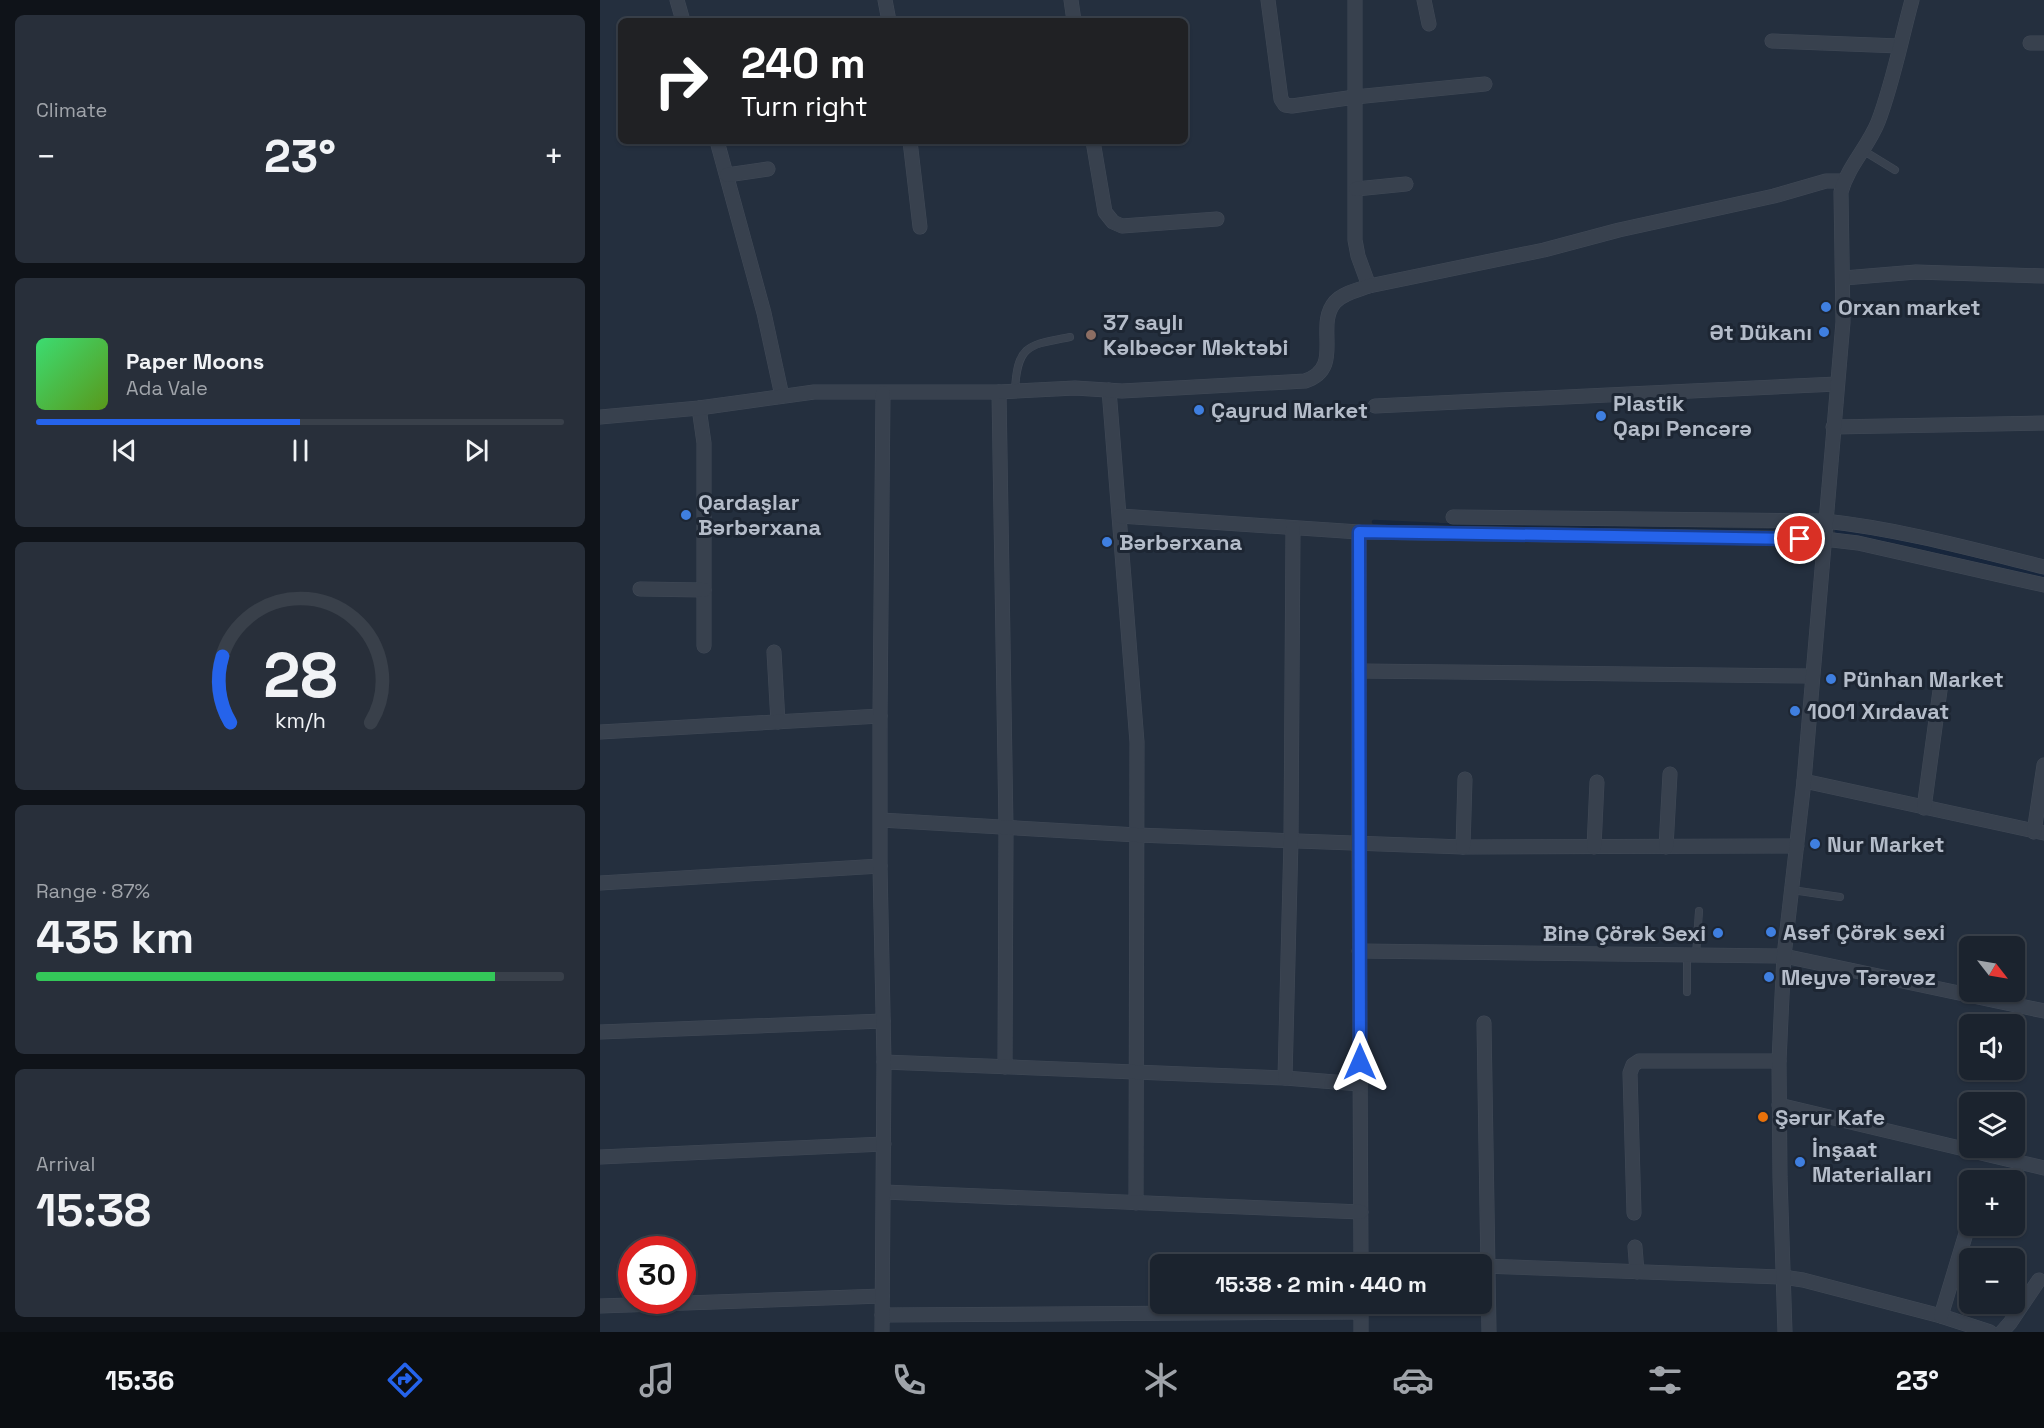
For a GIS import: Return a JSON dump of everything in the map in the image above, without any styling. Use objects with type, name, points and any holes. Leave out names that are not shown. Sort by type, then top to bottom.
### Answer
[{"type":"street","points":[[677,0],[682,18]]},
{"type":"street","points":[[885,0],[888,18]]},
{"type":"street","points":[[1071,0],[1074,18]]},
{"type":"street","points":[[1268,0],[1281,99],[1285,105],[1293,106],[1355,97],[1485,84]]},
{"type":"street","points":[[1355,0],[1355,240],[1369,286]]},
{"type":"street","points":[[1424,0],[1429,24]]},
{"type":"street","points":[[1785,1332],[1779,1105],[1784,956],[1804,781],[1811,676],[1844,322],[1841,206],[1844,180],[1864,151],[1884,106],[1912,0]]},
{"type":"street","points":[[1772,41],[1899,46]]},
{"type":"street","points":[[2030,43],[2044,43]]},
{"type":"street","points":[[718,144],[764,313],[782,396]]},
{"type":"street","points":[[910,144],[920,226]]},
{"type":"street","points":[[1094,144],[1105,212],[1113,222],[1122,226],[1217,219]]},
{"type":"street","points":[[727,175],[768,169]]},
{"type":"street","points":[[600,417],[699,408],[814,392],[999,392],[1075,388],[1151,390],[1305,381],[1320,374],[1325,365],[1329,312],[1333,305],[1343,296],[1369,286],[1544,250],[1619,230],[1774,196],[1826,181],[1844,180]]},
{"type":"street","points":[[1356,189],[1406,184]]},
{"type":"street","points":[[1844,278],[1916,272],[2044,276]]},
{"type":"street","points":[[1375,406],[1837,384]]},
{"type":"street","points":[[1109,390],[1137,742],[1136,1203]]},
{"type":"street","points":[[999,392],[1006,828],[1005,1066]]},
{"type":"street","points":[[882,1332],[884,1062],[880,716],[883,393]]},
{"type":"street","points":[[699,408],[704,443],[704,645]]},
{"type":"street","points":[[1833,427],[2044,423]]},
{"type":"street","points":[[1120,516],[1359,532],[1824,539],[1877,547],[2044,585]]},
{"type":"street","points":[[1453,517],[1825,521],[1865,526],[1950,543],[2044,567]]},
{"type":"street","points":[[1285,1078],[1291,840],[1293,529]]},
{"type":"street","points":[[1359,532],[1362,1254]]},
{"type":"street","points":[[640,589],[704,590]]},
{"type":"street","points":[[774,652],[778,722]]},
{"type":"street","points":[[1359,671],[1811,676]]},
{"type":"street","points":[[1924,808],[1941,683]]},
{"type":"street","points":[[600,732],[880,716]]},
{"type":"street","points":[[1804,781],[2039,833],[2044,765]]},
{"type":"street","points":[[1666,847],[1670,774]]},
{"type":"street","points":[[1463,847],[1465,779]]},
{"type":"street","points":[[1594,847],[1597,782]]},
{"type":"street","points":[[881,820],[1137,835],[1463,847],[1797,846]]},
{"type":"street","points":[[600,883],[880,866]]},
{"type":"street","points":[[1359,951],[1784,956],[2044,1011]]},
{"type":"street","points":[[600,1032],[883,1021]]},
{"type":"street","points":[[1484,1023],[1486,1254]]},
{"type":"street","points":[[1635,1213],[1630,1073],[1634,1065],[1639,1061],[1779,1061]]},
{"type":"street","points":[[884,1062],[1285,1078],[1360,1084]]},
{"type":"street","points":[[1779,1105],[2044,1168]]},
{"type":"street","points":[[600,1157],[884,1144]]},
{"type":"street","points":[[884,1192],[1361,1212]]},
{"type":"street","points":[[1941,1316],[1965,1236]]},
{"type":"street","points":[[1635,1246],[1637,1272]]},
{"type":"street","points":[[1492,1266],[1783,1277],[1803,1280],[1941,1316],[1990,1332]]},
{"type":"street","points":[[2002,1332],[2038,1280]]},
{"type":"street","points":[[600,1306],[882,1296]]},
{"type":"street","points":[[882,1315],[1150,1311]]},
{"type":"street","points":[[1361,1314],[1361,1332]]},
{"type":"street","points":[[1488,1314],[1489,1332]]},
{"type":"lane","points":[[1864,151],[1895,170]]},
{"type":"lane","points":[[1015,391],[1016,372],[1025,351],[1034,344],[1070,337]]},
{"type":"lane","points":[[1792,890],[1840,897]]},
{"type":"lane","points":[[1687,992],[1699,911]]},
{"type":"waterway","points":[[1374,522],[1812,532]]},
{"type":"waterway","points":[[1837,531],[1895,541],[2044,576]]},
{"type":"place","name":"Orxan market","points":[[1826,307]]},
{"type":"place","name":"Ət Dükanı","points":[[1824,332]]},
{"type":"place","name":"37 saylı Kəlbəcər Məktəbi","points":[[1091,335]]},
{"type":"place","name":"Çayrud Market","points":[[1199,410]]},
{"type":"place","name":"Plastik Qapı Pəncərə","points":[[1601,416]]},
{"type":"place","name":"Qardaşlar Bərbərxana","points":[[686,515]]},
{"type":"place","name":"Bərbərxana","points":[[1107,542]]},
{"type":"place","name":"Pünhan Market","points":[[1831,679]]},
{"type":"place","name":"1001 Xırdavat","points":[[1795,711]]},
{"type":"place","name":"Nur Market","points":[[1815,844]]},
{"type":"place","name":"Asəf Çörək sexi","points":[[1771,932]]},
{"type":"place","name":"Binə Çörək Sexi","points":[[1718,933]]},
{"type":"place","name":"Meyvə Tərəvəz","points":[[1769,977]]},
{"type":"place","name":"Şərur Kafe","points":[[1763,1117]]},
{"type":"place","name":"İnşaat Materialları","points":[[1800,1162]]},
{"type":"route","points":[[1360,1062],[1359,532],[1800,539]]}]
